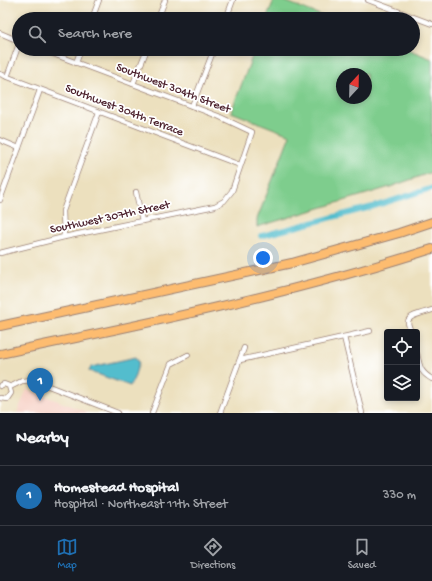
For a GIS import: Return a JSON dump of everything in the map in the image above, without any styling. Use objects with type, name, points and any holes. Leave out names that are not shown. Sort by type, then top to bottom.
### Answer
[{"type":"highway","points":[[0,326],[292,263],[399,233],[432,222]]},
{"type":"highway","points":[[0,354],[304,287],[432,249]]},
{"type":"street","points":[[161,12],[165,0]]},
{"type":"street","points":[[229,12],[233,0]]},
{"type":"street","points":[[368,0],[400,12]]},
{"type":"street","points":[[94,12],[98,1]]},
{"type":"street","points":[[420,20],[432,24]]},
{"type":"street","points":[[0,34],[12,38]]},
{"type":"street","points":[[7,77],[15,56]]},
{"type":"street","name":"Southwest 304th Street","points":[[58,56],[218,116],[252,132],[240,165]]},
{"type":"street","points":[[76,63],[78,56]]},
{"type":"street","points":[[134,84],[144,56]]},
{"type":"street","points":[[192,106],[211,56]]},
{"type":"street","name":"Southwest 304th Terrace","points":[[0,74],[240,165]]},
{"type":"street","points":[[0,200],[40,90]]},
{"type":"street","points":[[64,237],[63,211],[99,112]]},
{"type":"street","points":[[0,140],[20,148]]},
{"type":"street","name":"Southwest 307th Street","points":[[0,253],[64,237],[215,206],[224,201],[232,191],[240,165]]},
{"type":"street","points":[[136,192],[142,221]]},
{"type":"street","points":[[410,329],[408,322],[409,319],[432,310]]},
{"type":"street","points":[[240,360],[370,331]]},
{"type":"street","points":[[344,337],[362,413]]},
{"type":"street","points":[[220,413],[244,348]]},
{"type":"street","points":[[152,413],[171,364],[188,355]]},
{"type":"street","points":[[420,364],[425,375],[432,380]]},
{"type":"street","points":[[10,387],[22,381],[33,380],[118,413]]},
{"type":"street","points":[[0,386],[4,384],[10,387]]},
{"type":"street","points":[[1,400],[11,395],[10,387]]},
{"type":"shaded area","points":[[27,389],[89,413],[17,413]]},
{"type":"green space","points":[[274,0],[282,0],[312,12],[269,12]]},
{"type":"green space","points":[[420,54],[432,59],[432,172],[390,187],[257,227],[257,219],[290,135],[231,112],[252,56],[420,56]]},
{"type":"water","points":[[136,357],[139,362],[130,386],[89,371],[91,367]]},
{"type":"waterway","points":[[261,236],[372,207],[432,188]]},
{"type":"place","name":"Homestead Hospital","points":[[40,401]]}]
